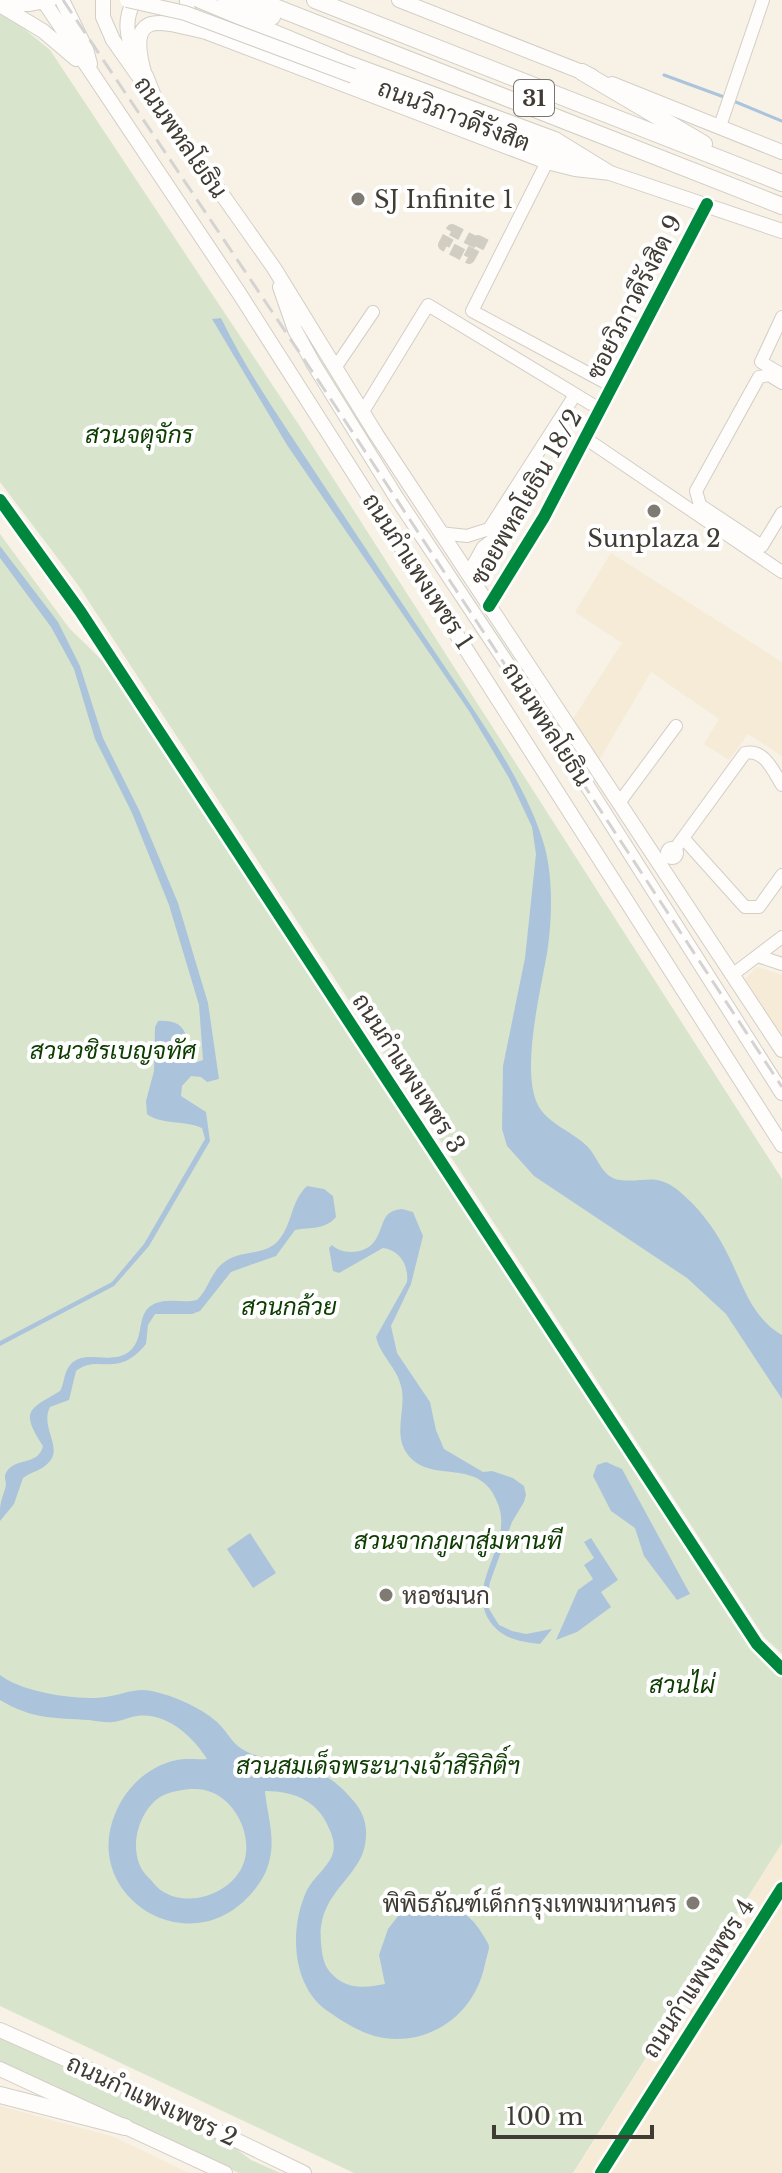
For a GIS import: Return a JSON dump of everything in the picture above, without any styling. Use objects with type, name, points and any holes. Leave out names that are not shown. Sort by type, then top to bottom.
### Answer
[{"type":"highway","points":[[226,0],[660,168],[708,175]]},
{"type":"highway","name":"ถนนวิภาวดีรังสิต","points":[[257,0],[782,206]]},
{"type":"highway","name":"31","points":[[285,0],[782,195]]},
{"type":"highway","name":"31","points":[[315,0],[782,183]]},
{"type":"highway","name":"31","points":[[329,0],[782,176]]},
{"type":"highway","points":[[582,72],[713,149]]},
{"type":"highway","points":[[145,76],[154,99]]},
{"type":"highway","points":[[3,2095],[125,2127]]},
{"type":"main road","points":[[62,0],[86,49],[93,76]]},
{"type":"main road","name":"ถนนวิภาวดีรังสิต","points":[[127,0],[185,13],[508,136],[782,231]]},
{"type":"main road","points":[[135,0],[128,13],[127,34],[145,76]]},
{"type":"main road","points":[[187,0],[190,19],[206,32]]},
{"type":"main road","points":[[198,0],[344,61],[555,139],[611,173]]},
{"type":"main road","name":"31","points":[[399,0],[782,152]]},
{"type":"main road","points":[[0,4],[46,1]]},
{"type":"main road","name":"ถนนกำแพงเพชร 1","points":[[46,1],[271,343],[782,1145]]},
{"type":"main road","name":"ถนนพหลโยธิน","points":[[102,2],[113,40],[274,268],[362,413],[619,803],[667,856],[732,975],[782,1050]]},
{"type":"main road","points":[[0,4],[43,31],[93,76]]},
{"type":"main road","points":[[145,76],[138,45],[140,34],[150,23],[163,21],[206,32],[547,162],[611,173]]},
{"type":"main road","name":"ถนนพหลโยธิน","points":[[274,268],[289,316],[313,363],[396,497],[531,700],[782,1093]]},
{"type":"main road","points":[[531,700],[569,727]]},
{"type":"main road","name":"ถนนกำแพงเพชร 2","points":[[0,2030],[304,2173]]},
{"type":"main road","name":"ถนนกำแพงเพชร 2","points":[[0,2069],[225,2173]]},
{"type":"street","points":[[720,126],[763,0]]},
{"type":"street","points":[[547,162],[472,311],[612,386]]},
{"type":"street","name":"ซอยวิภาวดีรังสิต 9","points":[[601,410],[707,204]]},
{"type":"street","points":[[362,413],[428,305],[601,410]]},
{"type":"street","points":[[335,368],[373,312]]},
{"type":"street","points":[[782,317],[761,362],[782,375]]},
{"type":"street","points":[[782,383],[769,375],[759,377],[696,491],[700,505],[762,546],[782,513]]},
{"type":"street","points":[[440,533],[477,534],[489,529],[577,397]]},
{"type":"street","points":[[483,547],[495,538],[577,397]]},
{"type":"street","name":"ซอยพหลโยธิน 18/2","points":[[489,606],[544,517],[601,410]]},
{"type":"street","points":[[585,438],[782,572]]},
{"type":"street","name":"ถนนกำแพงเพชร 3","points":[[0,500],[89,624],[757,1644],[782,1669]]},
{"type":"street","points":[[468,574],[483,547],[484,538],[477,534]]},
{"type":"street","points":[[619,803],[676,726]]},
{"type":"street","points":[[667,856],[684,839],[745,753],[753,751],[760,755],[782,785]]},
{"type":"street","points":[[684,839],[745,907],[759,907],[782,875]]},
{"type":"street","points":[[732,975],[782,937]]},
{"type":"street","points":[[758,956],[782,964]]},
{"type":"street","name":"ถนนกำแพงเพชร 4","points":[[601,2173],[782,1888]]},
{"type":"shaded area","points":[[611,553],[782,662],[782,756],[748,734],[729,760],[704,744],[719,719],[651,672],[599,760],[573,719],[622,643],[575,612]]},
{"type":"shaded area","points":[[757,967],[782,975],[782,1043],[742,982]]},
{"type":"shaded area","points":[[782,1843],[782,2173],[574,2173],[680,2005]]},
{"type":"shaded area","points":[[0,2106],[114,2137],[189,2173],[0,2173]]},
{"type":"green space","name":"สวนจตุจักร","points":[[0,12],[50,50],[299,425],[782,1179],[782,1654],[764,1637],[78,585],[0,482]]},
{"type":"green space","name":"สวนสมเด็จพระนางเจ้าสิริกิติ์ฯ","points":[[0,534],[69,628],[107,665],[401,1106],[751,1646],[782,1677],[782,1843],[573,2173],[354,2173],[0,2006]]},
{"type":"green space","points":[[0,2037],[170,2115],[280,2173],[239,2173],[0,2063]]},
{"type":"water","points":[[221,318],[267,400],[486,729],[515,777],[537,825],[548,860],[551,898],[548,947],[531,1052],[533,1092],[539,1107],[587,1146],[609,1175],[620,1180],[657,1180],[671,1185],[705,1217],[725,1249],[754,1308],[782,1335],[782,1399],[726,1314],[687,1278],[534,1176],[507,1146],[502,1129],[503,1066],[525,958],[536,854],[532,827],[509,778],[469,711],[287,445],[212,319]]},
{"type":"water","points":[[0,546],[58,622],[80,666],[103,738],[140,812],[178,903],[208,1003],[219,1079],[207,1082],[201,1077],[191,1076],[182,1086],[181,1096],[206,1112],[210,1141],[149,1246],[114,1286],[0,1346],[0,1341],[112,1282],[144,1244],[205,1139],[202,1128],[159,1120],[147,1114],[146,1101],[154,1071],[155,1027],[158,1021],[179,1025],[186,1035],[190,1057],[197,1062],[203,1060],[199,1005],[169,905],[132,813],[95,739],[74,669],[51,627],[0,558]]},
{"type":"water","points":[[307,1186],[324,1189],[333,1196],[336,1217],[332,1221],[295,1230],[276,1256],[231,1272],[200,1311],[192,1314],[155,1314],[148,1325],[146,1344],[126,1361],[92,1364],[76,1371],[69,1400],[50,1407],[47,1422],[54,1449],[50,1461],[23,1478],[14,1504],[0,1521],[7,1471],[37,1456],[43,1446],[31,1425],[31,1412],[60,1391],[67,1370],[74,1362],[88,1357],[114,1357],[130,1351],[138,1338],[143,1316],[152,1305],[165,1301],[197,1300],[217,1269],[226,1261],[272,1246],[283,1234],[297,1199]]},
{"type":"water","points":[[402,1209],[413,1212],[423,1236],[411,1284],[391,1326],[397,1353],[430,1402],[444,1449],[483,1472],[492,1471],[513,1478],[524,1486],[524,1502],[512,1522],[487,1599],[499,1625],[512,1631],[526,1634],[552,1629],[540,1644],[519,1641],[501,1633],[484,1609],[485,1580],[501,1522],[499,1507],[491,1490],[481,1480],[468,1475],[428,1468],[416,1462],[402,1444],[401,1386],[376,1337],[407,1282],[402,1260],[394,1252],[383,1248],[339,1273],[333,1271],[329,1248],[332,1245],[349,1252],[367,1248],[376,1239],[387,1215]]},
{"type":"water","points":[[606,1462],[622,1469],[690,1594],[677,1600],[644,1556],[635,1528],[611,1511],[593,1476],[597,1465]]},
{"type":"water","points":[[250,1533],[276,1573],[253,1588],[227,1549]]},
{"type":"water","points":[[591,1538],[618,1580],[601,1592],[611,1607],[577,1632],[556,1640],[578,1590],[593,1579],[584,1565],[594,1558],[584,1542]]},
{"type":"water","points":[[0,1675],[21,1686],[65,1696],[94,1698],[152,1691],[178,1699],[203,1712],[248,1753],[302,1764],[325,1775],[357,1805],[366,1829],[364,1850],[333,1896],[321,1925],[322,1951],[328,1969],[348,1985],[385,1984],[379,1955],[388,1929],[405,1907],[428,1904],[450,1907],[468,1917],[489,1945],[480,1981],[472,1996],[462,2010],[436,2030],[402,2039],[384,2038],[362,2031],[316,2001],[301,1972],[296,1939],[301,1905],[307,1890],[332,1856],[333,1842],[320,1813],[306,1800],[287,1793],[265,1791],[271,1850],[265,1873],[250,1895],[225,1915],[198,1923],[171,1921],[146,1911],[126,1894],[113,1871],[108,1844],[115,1814],[125,1795],[139,1779],[157,1767],[177,1760],[207,1759],[187,1735],[159,1718],[137,1716],[107,1722],[54,1718],[22,1711],[0,1700]],"holes":[[[192,1789],[218,1795],[234,1810],[244,1830],[246,1852],[239,1873],[221,1890],[197,1898],[185,1898],[173,1896],[157,1887],[142,1869],[136,1847],[140,1824],[152,1804],[167,1794]]]},
{"type":"waterway","points":[[664,75],[724,97]]},
{"type":"waterway","points":[[731,100],[782,121]]},
{"type":"tunnel","points":[[477,243],[452,230],[444,245],[469,258],[477,243],[478,241],[486,245]]},
{"type":"railway","points":[[63,0],[334,404],[782,1087]]},
{"type":"cycle path","points":[[489,606],[544,517],[707,204]]},
{"type":"cycle path","points":[[0,500],[80,611],[757,1644],[782,1669]]},
{"type":"cycle path","points":[[601,2173],[782,1888]]},
{"type":"place","name":"SJ Infinite 1","points":[[358,199]]},
{"type":"place","name":"Sunplaza 2","points":[[654,511]]},
{"type":"place","name":"หอชมนก","points":[[386,1595]]},
{"type":"place","name":"พิพิธภัณฑ์เด็กกรุงเทพมหานคร","points":[[693,1903]]},
{"type":"park label","name":"สวนวชิรเบญจทัศ","points":[[113,1050]]},
{"type":"park label","name":"สวนกล้วย","points":[[289,1306]]},
{"type":"park label","name":"สวนจากภูผาสู่มหานที","points":[[458,1540]]},
{"type":"park label","name":"สวนไผ่","points":[[682,1684]]}]
